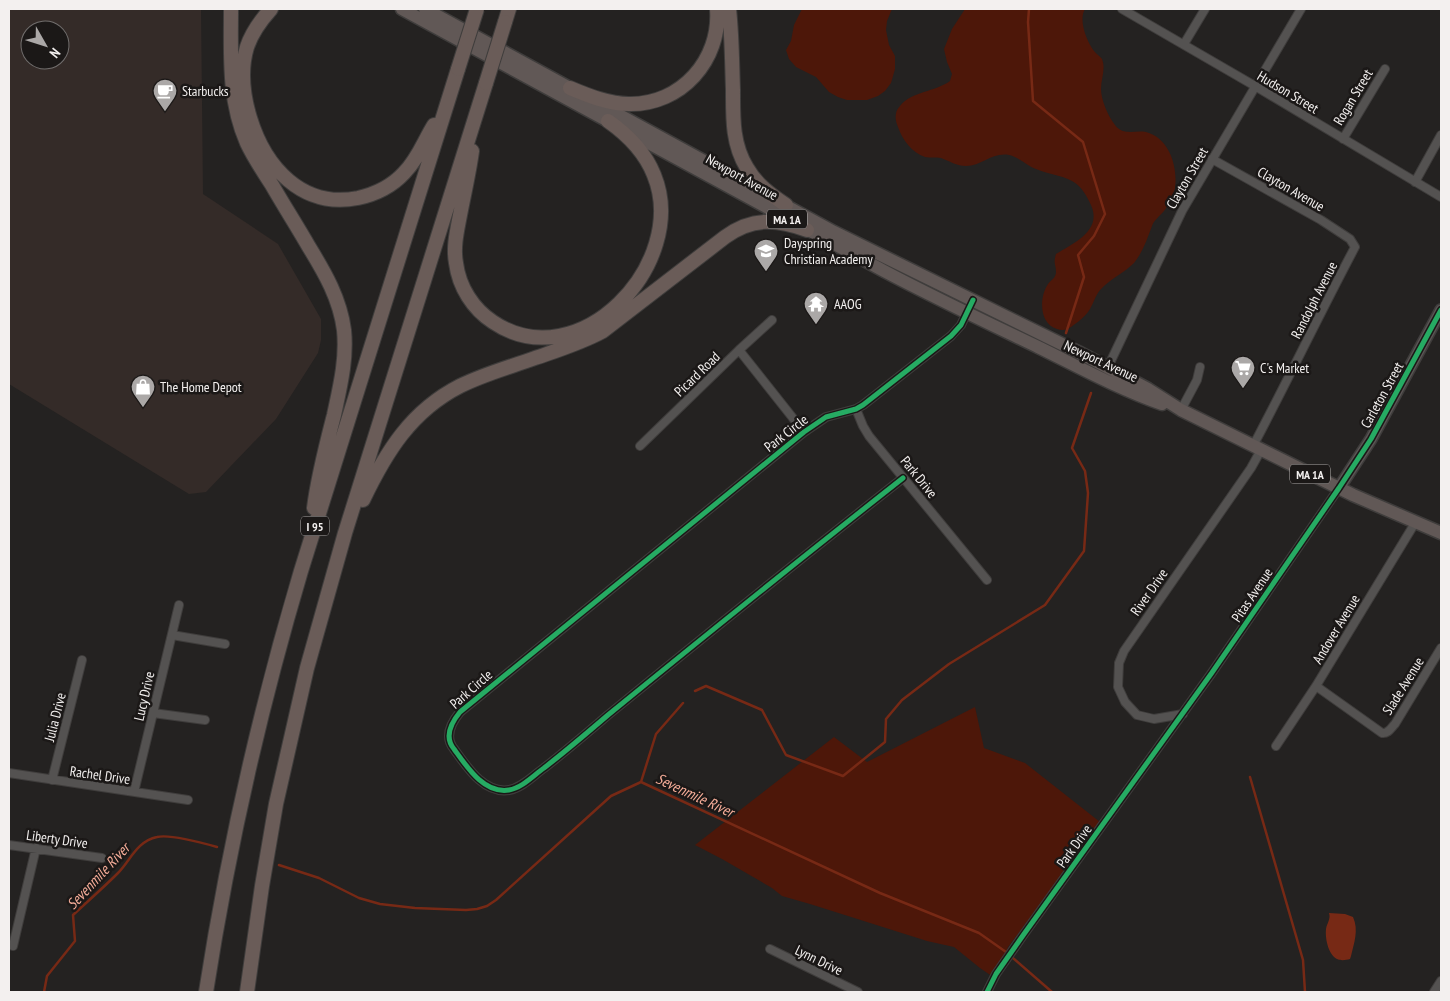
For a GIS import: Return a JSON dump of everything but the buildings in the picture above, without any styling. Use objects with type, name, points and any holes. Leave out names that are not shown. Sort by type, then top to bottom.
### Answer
[{"type":"highway","points":[[231,9],[232,80],[240,124],[255,158],[325,273],[337,300],[344,330],[345,357],[342,377],[317,486],[306,554]]},
{"type":"highway","points":[[271,9],[258,25],[247,48],[243,67],[245,97],[254,129],[267,156],[286,178],[302,189],[319,196],[343,199],[367,196],[386,188],[403,175],[415,160],[449,98]]},
{"type":"highway","name":"I 95","points":[[206,992],[224,884],[245,785],[271,678],[306,554],[477,9]]},
{"type":"highway","name":"I 95","points":[[247,992],[262,886],[282,777],[307,668],[342,543],[509,9]]},
{"type":"highway","points":[[570,88],[605,101],[623,104],[649,103],[674,93],[693,78],[708,57],[716,32],[717,9]]},
{"type":"highway","points":[[729,9],[732,33],[733,124],[738,149],[752,176],[763,188],[786,206]]},
{"type":"highway","points":[[478,108],[471,160],[456,236],[455,253],[457,268],[467,295],[484,315],[507,330],[532,337],[552,337],[570,333],[606,315],[634,288],[652,255],[657,239],[660,215],[657,181],[640,150],[608,121]]},
{"type":"highway","points":[[342,543],[374,476],[389,450],[414,420],[438,399],[473,380],[586,340],[603,331],[740,227],[757,222],[775,222],[808,230]]},
{"type":"main road","name":"Newport Avenue","points":[[402,9],[932,296],[1117,386],[1181,410]]},
{"type":"main road","name":"Newport Avenue","points":[[424,9],[867,249],[1108,367],[1181,410],[1257,448],[1339,488],[1441,533]]},
{"type":"street","name":"Hudson Street","points":[[1122,9],[1441,197]]},
{"type":"street","points":[[1184,44],[1205,9]]},
{"type":"street","name":"Clayton Street","points":[[1108,367],[1175,224],[1301,9]]},
{"type":"street","name":"Rogan Street","points":[[1343,139],[1385,69]]},
{"type":"street","points":[[1416,182],[1441,135]]},
{"type":"street","name":"Clayton Avenue","points":[[1212,159],[1321,220],[1350,238],[1355,245]]},
{"type":"street","name":"Randolph Avenue","points":[[1257,448],[1276,403],[1355,245]]},
{"type":"street","name":"Park Circle","points":[[903,478],[518,787],[508,790],[497,789],[485,784],[473,774],[452,747],[449,737],[450,730],[453,721],[460,712],[804,432],[826,417],[856,409],[871,400],[951,336],[961,325],[973,300]]},
{"type":"street","name":"Carleton Street","points":[[1339,488],[1371,439],[1441,310]]},
{"type":"street","name":"Picard Road","points":[[640,446],[772,320]]},
{"type":"street","points":[[739,350],[804,432]]},
{"type":"street","points":[[1181,410],[1197,380],[1200,367]]},
{"type":"street","name":"Park Drive","points":[[856,409],[869,436],[987,580]]},
{"type":"street","name":"River Drive","points":[[1183,714],[1154,719],[1137,715],[1125,702],[1118,687],[1119,663],[1124,652],[1251,468],[1257,448]]},
{"type":"street","name":"Pitas Avenue","points":[[1183,714],[1339,488]]},
{"type":"street","name":"Andover Avenue","points":[[1276,746],[1316,686],[1415,522]]},
{"type":"street","name":"Lucy Drive","points":[[134,792],[179,605]]},
{"type":"street","points":[[172,635],[225,644]]},
{"type":"street","name":"Slade Avenue","points":[[1316,686],[1384,734],[1395,724],[1441,648]]},
{"type":"street","name":"Julia Drive","points":[[52,780],[82,660]]},
{"type":"street","points":[[153,713],[205,720]]},
{"type":"street","name":"Park Drive","points":[[987,992],[1007,958],[1183,714]]},
{"type":"street","name":"Rachel Drive","points":[[9,773],[188,800]]},
{"type":"street","name":"Liberty Drive","points":[[9,844],[102,858]]},
{"type":"street","points":[[13,946],[36,848]]},
{"type":"street","name":"Lynn Drive","points":[[770,949],[858,992]]},
{"type":"street","points":[[1434,992],[1441,981]]},
{"type":"shaded area","points":[[9,9],[201,9],[203,194],[278,244],[321,319],[321,340],[318,353],[276,419],[206,492],[189,494],[9,384]]},
{"type":"shaded area","points":[[802,9],[892,9],[887,21],[886,30],[889,45],[895,56],[895,69],[891,83],[885,91],[867,100],[847,100],[829,92],[816,77],[796,67],[789,59],[786,50],[791,41],[794,25]]},
{"type":"shaded area","points":[[965,9],[1085,9],[1082,19],[1084,31],[1091,47],[1102,59],[1104,66],[1101,93],[1110,117],[1115,125],[1122,130],[1146,132],[1161,140],[1173,162],[1176,180],[1173,194],[1166,209],[1153,224],[1137,259],[1130,267],[1105,285],[1098,293],[1087,314],[1066,329],[1057,329],[1047,322],[1042,310],[1042,303],[1045,289],[1056,274],[1056,254],[1072,245],[1091,227],[1093,211],[1082,190],[1068,179],[1036,169],[1009,155],[997,155],[977,164],[966,166],[941,158],[925,157],[908,145],[897,124],[897,111],[905,101],[917,94],[944,85],[950,81],[952,74],[944,49],[952,29]]},
{"type":"shaded area","points":[[975,707],[984,748],[1025,763],[1100,822],[1008,947],[1001,971],[996,979],[954,947],[927,941],[782,896],[772,888],[695,845],[834,737],[867,762]]},
{"type":"shaded area","points":[[1329,913],[1345,914],[1353,917],[1356,932],[1350,959],[1337,959],[1329,950],[1326,927],[1330,917]]},
{"type":"waterway","points":[[1029,9],[1028,22],[1033,101],[1083,142],[1105,214],[1094,236],[1078,255],[1084,277],[1066,333]]},
{"type":"waterway","points":[[695,691],[706,686],[762,710],[786,755],[843,776],[885,742],[886,719],[902,700],[949,664],[1045,605],[1084,551],[1088,493],[1085,471],[1072,448],[1091,393]]},
{"type":"waterway","points":[[641,782],[656,734],[683,703]]},
{"type":"waterway","points":[[1250,777],[1303,960],[1305,992]]},
{"type":"waterway","name":"Sevenmile River","points":[[279,865],[319,878],[359,898],[380,904],[415,908],[477,909],[487,906],[496,900],[611,796],[641,782],[880,893],[979,933],[1006,952],[1052,992]]},
{"type":"waterway","name":"Sevenmile River","points":[[44,992],[47,976],[75,941],[73,915],[118,873],[139,847],[150,839],[163,836],[187,839],[217,847]]},
{"type":"cycle path","points":[[903,478],[523,784],[509,790],[500,790],[484,784],[465,764],[451,744],[449,740],[450,730],[460,712],[804,432],[826,417],[856,409],[863,405],[951,336],[961,325],[973,300]]},
{"type":"cycle path","points":[[987,992],[996,974],[1211,674],[1339,488],[1371,439],[1441,310]]},
{"type":"place","name":"Starbucks","points":[[165,112]]},
{"type":"place","name":"Dayspring Christian Academy","points":[[766,272]]},
{"type":"place","name":"AAOG","points":[[816,325]]},
{"type":"place","name":"C's Market","points":[[1243,389]]},
{"type":"place","name":"The Home Depot","points":[[143,408]]}]
